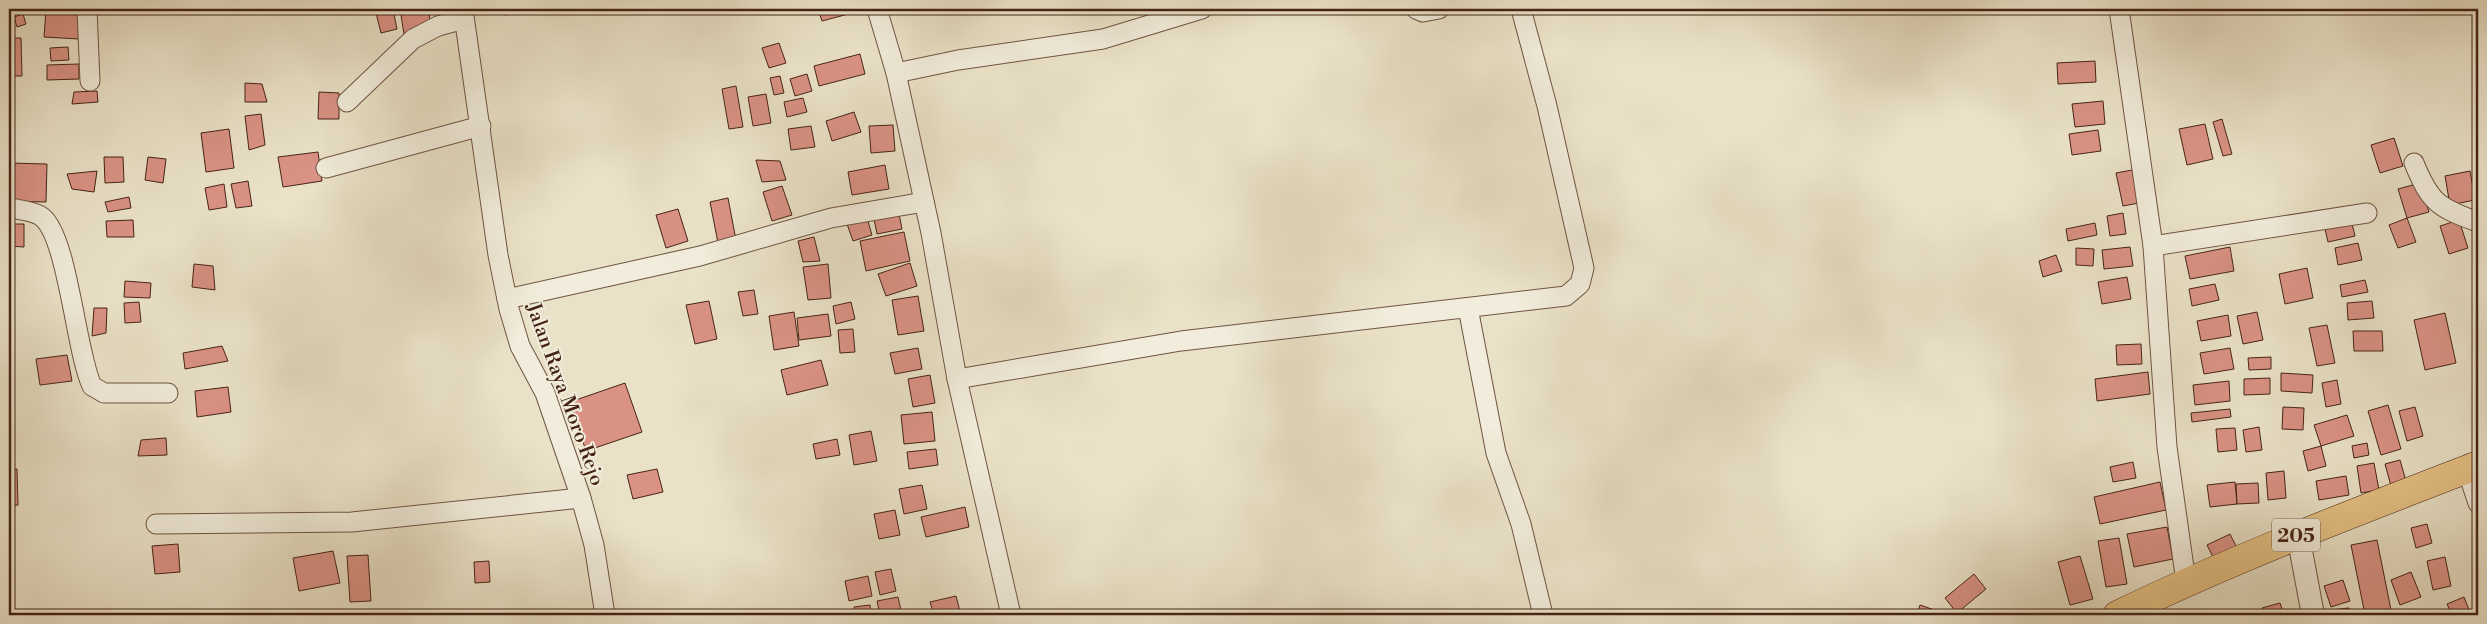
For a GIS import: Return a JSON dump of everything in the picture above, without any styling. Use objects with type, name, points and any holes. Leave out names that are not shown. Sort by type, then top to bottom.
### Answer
[{"type":"main road","name":"205","points":[[2117,615],[2186,582],[2298,534],[2472,467]]},
{"type":"street","points":[[87,9],[90,81]]},
{"type":"street","points":[[877,9],[896,73],[924,202],[957,379],[1011,615]]},
{"type":"street","points":[[896,73],[958,60],[1103,39],[1202,9]]},
{"type":"street","points":[[1416,9],[1423,12],[1439,9]]},
{"type":"street","points":[[957,379],[1182,341],[1566,296],[1580,284],[1584,268],[1547,106],[1521,9]]},
{"type":"street","points":[[2119,9],[2153,246],[2167,447],[2186,582]]},
{"type":"street","points":[[347,102],[413,39],[464,14]]},
{"type":"street","name":"Jalan Raya Moro Rejo","points":[[464,14],[498,255],[507,299],[520,346],[545,393],[581,498],[594,545],[605,615]]},
{"type":"street","points":[[326,168],[481,126]]},
{"type":"street","points":[[2414,164],[2424,189],[2436,202],[2454,213],[2478,222]]},
{"type":"street","points":[[507,299],[700,256],[831,218],[924,202]]},
{"type":"street","points":[[9,207],[40,215],[48,224],[61,261],[92,386],[104,393],[168,393]]},
{"type":"street","points":[[2153,246],[2367,213]]},
{"type":"street","points":[[1468,308],[1496,453],[1521,524],[1543,615]]},
{"type":"street","points":[[2472,467],[2478,503]]},
{"type":"street","points":[[156,524],[352,522],[581,498]]},
{"type":"street","points":[[2298,534],[2313,615]]},
{"type":"building","points":[[375,9],[393,9],[397,29],[381,33]]},
{"type":"building","points":[[400,9],[428,9],[432,29],[404,34]]},
{"type":"building","points":[[504,9],[549,9],[505,15]]},
{"type":"building","points":[[818,9],[851,9],[852,13],[822,21]]},
{"type":"building","points":[[46,10],[80,13],[79,39],[44,37]]},
{"type":"building","points":[[23,14],[26,24],[17,27],[14,17]]},
{"type":"building","points":[[9,38],[21,38],[22,76],[9,76]]},
{"type":"building","points":[[779,43],[786,63],[769,68],[762,48]]},
{"type":"building","points":[[68,47],[69,60],[51,61],[50,48]]},
{"type":"building","points":[[860,54],[865,74],[819,86],[814,66]]},
{"type":"building","points":[[2095,61],[2096,82],[2058,84],[2057,63]]},
{"type":"building","points":[[79,64],[79,79],[47,80],[47,65]]},
{"type":"building","points":[[807,74],[812,91],[795,96],[790,79]]},
{"type":"building","points":[[780,76],[784,93],[774,95],[770,78]]},
{"type":"building","points":[[245,83],[262,84],[267,102],[245,102]]},
{"type":"building","points":[[736,86],[743,127],[729,129],[722,89]]},
{"type":"building","points":[[97,91],[98,102],[72,104],[74,92]]},
{"type":"building","points":[[319,92],[339,93],[339,119],[318,119]]},
{"type":"building","points":[[766,94],[771,123],[753,126],[748,97]]},
{"type":"building","points":[[803,98],[807,112],[787,117],[784,102]]},
{"type":"building","points":[[2103,101],[2105,124],[2075,127],[2072,104]]},
{"type":"building","points":[[854,112],[861,132],[832,141],[826,121]]},
{"type":"building","points":[[261,114],[265,145],[249,150],[245,116]]},
{"type":"building","points":[[2222,119],[2232,154],[2223,156],[2213,122]]},
{"type":"building","points":[[9,121],[11,121],[9,150]]},
{"type":"building","points":[[2205,124],[2213,159],[2187,165],[2179,129]]},
{"type":"building","points":[[893,125],[895,151],[871,153],[869,126]]},
{"type":"building","points":[[811,126],[815,147],[791,150],[788,129]]},
{"type":"building","points":[[229,129],[234,168],[206,172],[201,133]]},
{"type":"building","points":[[2098,130],[2101,151],[2072,155],[2069,134]]},
{"type":"building","points":[[2394,138],[2403,166],[2380,173],[2371,145]]},
{"type":"building","points":[[318,152],[322,181],[283,187],[278,157]]},
{"type":"building","points":[[104,157],[123,157],[124,182],[105,183]]},
{"type":"building","points":[[148,157],[166,159],[163,183],[145,180]]},
{"type":"building","points":[[756,160],[780,161],[786,180],[762,182]]},
{"type":"building","points":[[9,163],[47,164],[46,202],[9,201]]},
{"type":"building","points":[[885,165],[889,189],[852,195],[848,172]]},
{"type":"building","points":[[2132,170],[2139,203],[2123,206],[2116,173]]},
{"type":"building","points":[[97,171],[94,192],[72,189],[67,174]]},
{"type":"building","points":[[2470,171],[2475,200],[2450,205],[2445,176]]},
{"type":"building","points":[[248,181],[252,206],[236,208],[231,184]]},
{"type":"building","points":[[2420,183],[2429,212],[2407,218],[2398,189]]},
{"type":"building","points":[[224,184],[227,207],[209,210],[205,188]]},
{"type":"building","points":[[782,186],[792,215],[772,221],[763,192]]},
{"type":"building","points":[[129,197],[131,208],[108,212],[105,202]]},
{"type":"building","points":[[728,198],[736,240],[718,243],[710,202]]},
{"type":"building","points":[[678,209],[688,241],[666,248],[656,215]]},
{"type":"building","points":[[898,209],[902,229],[877,234],[873,214]]},
{"type":"building","points":[[2123,213],[2126,234],[2110,236],[2107,216]]},
{"type":"building","points":[[867,218],[872,235],[853,241],[847,224]]},
{"type":"building","points":[[2407,218],[2416,242],[2398,248],[2389,225]]},
{"type":"building","points":[[2351,219],[2355,236],[2328,242],[2324,225]]},
{"type":"building","points":[[133,220],[134,237],[107,237],[106,221]]},
{"type":"building","points":[[2459,220],[2468,248],[2449,254],[2440,226]]},
{"type":"building","points":[[2095,223],[2097,235],[2068,241],[2066,229]]},
{"type":"building","points":[[9,224],[24,224],[24,247],[9,246]]},
{"type":"building","points":[[904,232],[910,261],[866,271],[860,241]]},
{"type":"building","points":[[814,237],[820,261],[803,262],[798,241]]},
{"type":"building","points":[[2358,243],[2362,260],[2338,265],[2335,248]]},
{"type":"building","points":[[2130,247],[2133,266],[2104,269],[2102,250]]},
{"type":"building","points":[[2230,247],[2234,271],[2190,279],[2185,256]]},
{"type":"building","points":[[2076,248],[2094,249],[2093,266],[2076,265]]},
{"type":"building","points":[[2056,255],[2062,271],[2043,277],[2039,261]]},
{"type":"building","points":[[910,263],[917,286],[886,296],[878,274]]},
{"type":"building","points":[[194,264],[213,266],[215,290],[192,287]]},
{"type":"building","points":[[828,264],[831,298],[808,300],[803,267]]},
{"type":"building","points":[[2307,268],[2313,298],[2285,304],[2279,274]]},
{"type":"building","points":[[2127,277],[2131,299],[2102,304],[2098,282]]},
{"type":"building","points":[[2365,280],[2368,292],[2342,297],[2340,285]]},
{"type":"building","points":[[125,281],[151,283],[150,298],[124,297]]},
{"type":"building","points":[[2215,284],[2219,300],[2192,306],[2189,289]]},
{"type":"building","points":[[754,290],[758,314],[743,316],[738,292]]},
{"type":"building","points":[[918,296],[924,331],[898,335],[892,300]]},
{"type":"building","points":[[709,301],[717,339],[695,344],[686,305]]},
{"type":"building","points":[[2372,301],[2374,318],[2348,320],[2347,303]]},
{"type":"building","points":[[139,302],[141,322],[125,323],[124,303]]},
{"type":"building","points":[[851,302],[855,319],[836,324],[833,306]]},
{"type":"building","points":[[94,308],[107,308],[106,333],[92,336]]},
{"type":"building","points":[[794,312],[799,346],[774,350],[769,316]]},
{"type":"building","points":[[2257,312],[2263,340],[2243,344],[2237,316]]},
{"type":"building","points":[[2445,313],[2456,363],[2425,370],[2414,320]]},
{"type":"building","points":[[828,314],[831,336],[799,340],[797,318]]},
{"type":"building","points":[[2228,315],[2231,336],[2201,341],[2197,321]]},
{"type":"building","points":[[2327,325],[2335,363],[2317,366],[2309,328]]},
{"type":"building","points":[[853,329],[855,352],[840,353],[838,330]]},
{"type":"building","points":[[2353,331],[2382,331],[2383,351],[2354,351]]},
{"type":"building","points":[[2141,344],[2142,364],[2117,365],[2116,345]]},
{"type":"building","points":[[222,346],[228,361],[185,369],[183,353]]},
{"type":"building","points":[[918,348],[922,369],[895,374],[890,353]]},
{"type":"building","points":[[2230,348],[2234,369],[2204,374],[2200,353]]},
{"type":"building","points":[[67,355],[72,381],[40,385],[36,359]]},
{"type":"building","points":[[2271,357],[2271,369],[2249,370],[2248,358]]},
{"type":"building","points":[[821,360],[828,385],[787,395],[781,370]]},
{"type":"building","points":[[2148,372],[2150,394],[2097,401],[2095,379]]},
{"type":"building","points":[[2281,373],[2313,375],[2312,393],[2281,391]]},
{"type":"building","points":[[930,375],[935,403],[913,407],[908,379]]},
{"type":"building","points":[[2270,378],[2270,394],[2244,395],[2244,379]]},
{"type":"building","points":[[2337,380],[2341,404],[2326,407],[2322,383]]},
{"type":"building","points":[[2229,381],[2230,401],[2195,405],[2193,385]]},
{"type":"building","points":[[625,383],[642,432],[586,451],[570,402]]},
{"type":"building","points":[[228,387],[231,412],[197,417],[195,391]]},
{"type":"building","points":[[2388,405],[2401,449],[2381,455],[2368,411]]},
{"type":"building","points":[[2283,407],[2304,408],[2303,430],[2282,429]]},
{"type":"building","points":[[2415,407],[2423,436],[2407,441],[2399,411]]},
{"type":"building","points":[[2230,409],[2231,417],[2192,422],[2191,413]]},
{"type":"building","points":[[932,412],[935,441],[904,444],[901,415]]},
{"type":"building","points":[[2347,415],[2354,436],[2321,446],[2314,425]]},
{"type":"building","points":[[2259,427],[2262,450],[2246,452],[2243,430]]},
{"type":"building","points":[[2235,428],[2237,450],[2218,452],[2216,429]]},
{"type":"building","points":[[871,431],[877,461],[854,465],[849,435]]},
{"type":"building","points":[[166,438],[167,455],[138,456],[141,440]]},
{"type":"building","points":[[837,439],[840,455],[816,459],[813,444]]},
{"type":"building","points":[[2367,443],[2369,455],[2354,458],[2352,446]]},
{"type":"building","points":[[2321,446],[2326,466],[2308,471],[2303,451]]},
{"type":"building","points":[[936,449],[938,465],[909,469],[907,452]]},
{"type":"building","points":[[2400,460],[2406,481],[2391,486],[2385,464]]},
{"type":"building","points":[[2133,462],[2136,478],[2113,482],[2110,467]]},
{"type":"building","points":[[2374,463],[2379,490],[2361,493],[2357,466]]},
{"type":"building","points":[[9,469],[17,469],[18,505],[9,506]]},
{"type":"building","points":[[657,469],[663,492],[633,499],[627,475]]},
{"type":"building","points":[[2284,471],[2286,498],[2268,500],[2266,473]]},
{"type":"building","points":[[2346,476],[2349,495],[2319,500],[2316,481]]},
{"type":"building","points":[[2160,482],[2166,510],[2100,524],[2094,497]]},
{"type":"building","points":[[2235,482],[2237,504],[2210,507],[2207,485]]},
{"type":"building","points":[[2258,483],[2259,503],[2237,504],[2236,484]]},
{"type":"building","points":[[922,485],[927,509],[904,514],[899,489]]},
{"type":"building","points":[[965,507],[969,527],[926,537],[921,517]]},
{"type":"building","points":[[895,510],[900,535],[879,539],[874,514]]},
{"type":"building","points":[[2427,524],[2432,543],[2416,548],[2411,528]]},
{"type":"building","points":[[2167,527],[2173,559],[2134,567],[2127,534]]},
{"type":"building","points":[[2230,534],[2237,548],[2214,559],[2207,545]]},
{"type":"building","points":[[2119,538],[2127,584],[2106,587],[2098,541]]},
{"type":"building","points":[[2377,540],[2392,615],[2365,615],[2351,545]]},
{"type":"building","points":[[178,544],[180,572],[155,574],[152,546]]},
{"type":"building","points":[[333,551],[340,583],[299,591],[293,558]]},
{"type":"building","points":[[368,555],[371,601],[350,602],[347,556]]},
{"type":"building","points":[[2080,556],[2093,599],[2070,605],[2058,562]]},
{"type":"building","points":[[2445,557],[2451,586],[2433,590],[2427,561]]},
{"type":"building","points":[[489,561],[490,582],[475,583],[474,562]]},
{"type":"building","points":[[891,569],[896,591],[880,595],[875,572]]},
{"type":"building","points":[[2411,572],[2421,597],[2400,605],[2391,580]]},
{"type":"building","points":[[1974,574],[1986,589],[1957,613],[1945,598]]},
{"type":"building","points":[[868,576],[872,596],[849,601],[845,581]]},
{"type":"building","points":[[2343,580],[2350,601],[2331,607],[2324,586]]},
{"type":"building","points":[[956,596],[961,615],[934,615],[930,602]]},
{"type":"building","points":[[898,597],[902,615],[880,615],[877,601]]},
{"type":"building","points":[[2464,597],[2471,615],[2452,615],[2447,604]]},
{"type":"building","points":[[2280,603],[2284,615],[2265,615],[2262,608]]},
{"type":"building","points":[[870,605],[871,615],[854,615],[854,607]]},
{"type":"building","points":[[1920,605],[1946,614],[1917,615]]},
{"type":"building","points":[[2349,608],[2351,615],[2330,615],[2330,610]]}]
